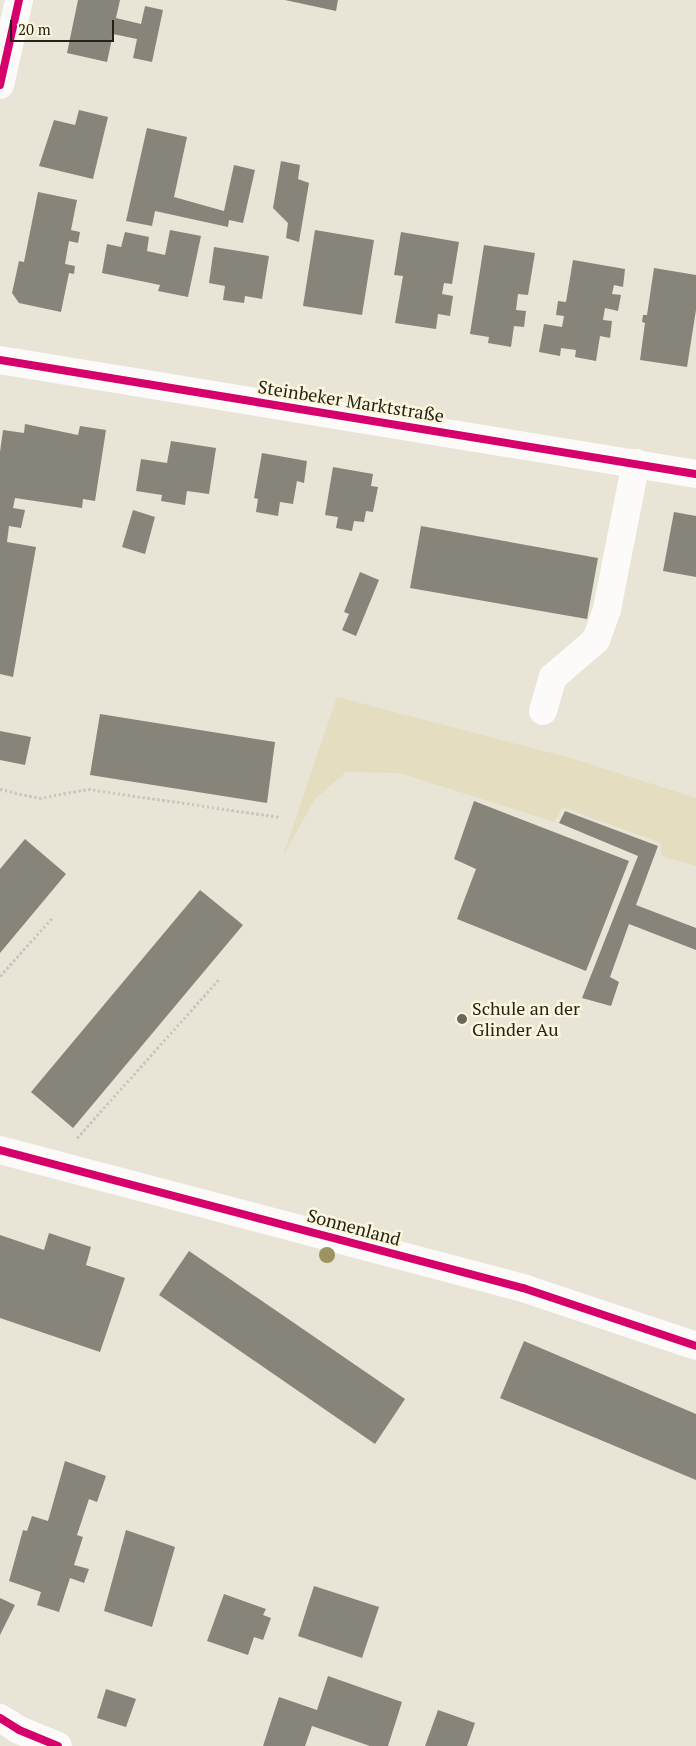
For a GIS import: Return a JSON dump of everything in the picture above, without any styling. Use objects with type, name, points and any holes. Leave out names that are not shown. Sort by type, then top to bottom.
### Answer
[{"type":"street","points":[[0,85],[6,30],[19,0]]},
{"type":"street","name":"Steinbeker Marktstraße","points":[[0,360],[696,474]]},
{"type":"street","points":[[543,711],[553,677],[596,640],[607,609],[636,463]]},
{"type":"street","name":"Sonnenland","points":[[0,1150],[52,1166],[151,1188],[523,1288],[696,1346]]},
{"type":"street","points":[[0,1718],[19,1730],[58,1746]]},
{"type":"path","points":[[0,789],[39,798],[88,789],[281,816]]},
{"type":"path","points":[[0,976],[52,918]]},
{"type":"path","points":[[52,1166],[220,978]]},
{"type":"shaded area","points":[[337,697],[574,759],[696,798],[696,866],[661,856],[661,843],[562,807],[554,822],[400,773],[346,772],[315,799],[283,856]]},
{"type":"building","points":[[78,0],[120,0],[116,18],[141,24],[145,6],[163,10],[152,62],[133,58],[137,39],[113,34],[107,62],[67,53]]},
{"type":"building","points":[[285,0],[338,0],[336,11]]},
{"type":"building","points":[[79,110],[108,117],[93,179],[39,166],[54,120],[75,125]]},
{"type":"building","points":[[147,128],[187,137],[174,197],[224,211],[234,165],[255,170],[243,223],[229,220],[228,227],[155,211],[152,226],[126,221]]},
{"type":"building","points":[[281,161],[300,165],[298,179],[309,183],[299,242],[286,238],[288,223],[273,208]]},
{"type":"building","points":[[38,192],[77,200],[71,230],[80,232],[78,243],[69,241],[65,264],[75,266],[74,274],[69,273],[61,312],[19,303],[12,293],[19,261],[24,262]]},
{"type":"building","points":[[170,230],[201,236],[188,297],[158,291],[160,285],[102,273],[107,244],[121,247],[125,232],[149,237],[147,251],[165,255]]},
{"type":"building","points":[[315,230],[374,240],[362,315],[303,306]]},
{"type":"building","points":[[401,232],[459,242],[452,284],[444,283],[442,294],[453,296],[450,316],[438,314],[436,329],[395,323],[403,276],[394,275]]},
{"type":"building","points":[[484,245],[535,253],[528,295],[518,294],[516,310],[526,311],[524,327],[514,326],[511,347],[488,343],[489,337],[470,334]]},
{"type":"building","points":[[214,247],[269,256],[262,299],[245,296],[244,303],[223,300],[225,286],[209,283]]},
{"type":"building","points":[[573,260],[625,269],[623,287],[614,285],[612,294],[621,295],[618,311],[605,308],[603,320],[612,321],[610,338],[600,336],[596,361],[575,357],[576,350],[561,348],[560,356],[539,352],[544,324],[562,327],[564,316],[556,315],[558,301],[566,302]]},
{"type":"building","points":[[654,268],[696,275],[696,310],[687,367],[640,360],[645,323],[642,322],[643,315],[647,315]]},
{"type":"building","points":[[25,424],[78,435],[80,426],[106,430],[95,501],[83,499],[82,508],[15,498],[13,508],[25,510],[21,528],[9,526],[7,542],[36,547],[13,677],[0,674],[0,452],[3,430],[24,433]]},
{"type":"building","points":[[171,441],[216,448],[209,494],[187,491],[185,505],[161,501],[162,495],[136,491],[141,459],[167,463]]},
{"type":"building","points":[[262,453],[307,461],[304,483],[297,481],[293,504],[280,502],[278,516],[256,512],[258,499],[254,498]]},
{"type":"building","points":[[333,467],[373,474],[371,486],[378,487],[373,512],[366,511],[364,522],[354,521],[352,531],[336,528],[338,517],[325,515]]},
{"type":"building","points":[[133,510],[155,517],[145,554],[122,547]]},
{"type":"building","points":[[674,512],[696,516],[696,577],[663,571]]},
{"type":"building","points":[[421,526],[598,558],[587,619],[410,588]]},
{"type":"building","points":[[360,572],[379,580],[356,636],[342,630],[349,614],[344,612]]},
{"type":"building","points":[[100,714],[275,742],[267,803],[90,775]]},
{"type":"building","points":[[0,731],[31,737],[25,765],[0,760]]},
{"type":"building","points":[[474,801],[629,861],[586,971],[457,919],[476,869],[454,859]]},
{"type":"building","points":[[565,811],[658,846],[636,905],[696,928],[696,950],[629,924],[610,977],[619,982],[611,1006],[582,998],[638,856],[559,823]]},
{"type":"building","points":[[25,839],[66,874],[0,953],[0,869]]},
{"type":"building","points":[[200,890],[243,925],[73,1128],[31,1092]]},
{"type":"building","points":[[49,1233],[91,1247],[86,1265],[125,1278],[100,1352],[0,1318],[0,1235],[44,1250]]},
{"type":"building","points":[[189,1251],[405,1399],[375,1444],[159,1295]]},
{"type":"building","points":[[524,1341],[696,1414],[696,1480],[500,1398]]},
{"type":"building","points":[[65,1461],[106,1476],[97,1502],[89,1499],[77,1535],[83,1537],[74,1565],[89,1569],[84,1583],[70,1578],[59,1612],[37,1605],[41,1592],[9,1581],[23,1530],[27,1531],[32,1516],[48,1521]]},
{"type":"building","points":[[126,1530],[175,1547],[152,1627],[104,1611]]},
{"type":"building","points":[[314,1586],[379,1607],[362,1658],[298,1636]]},
{"type":"building","points":[[224,1594],[266,1609],[263,1615],[271,1618],[263,1640],[254,1637],[248,1655],[207,1641]]},
{"type":"building","points":[[0,1598],[15,1605],[0,1635]]},
{"type":"building","points":[[328,1676],[402,1702],[388,1746],[370,1746],[312,1726],[305,1746],[263,1746],[279,1697],[317,1710]]},
{"type":"building","points":[[106,1689],[136,1699],[126,1727],[97,1718]]},
{"type":"building","points":[[438,1710],[475,1723],[467,1746],[425,1746]]},
{"type":"cycle path","points":[[0,85],[19,0]]},
{"type":"cycle path","points":[[0,360],[696,474]]},
{"type":"cycle path","points":[[0,1150],[523,1288],[696,1346]]},
{"type":"cycle path","points":[[0,1718],[19,1730],[58,1746]]},
{"type":"place","name":"Schule an der Glinder Au","points":[[462,1019]]}]
